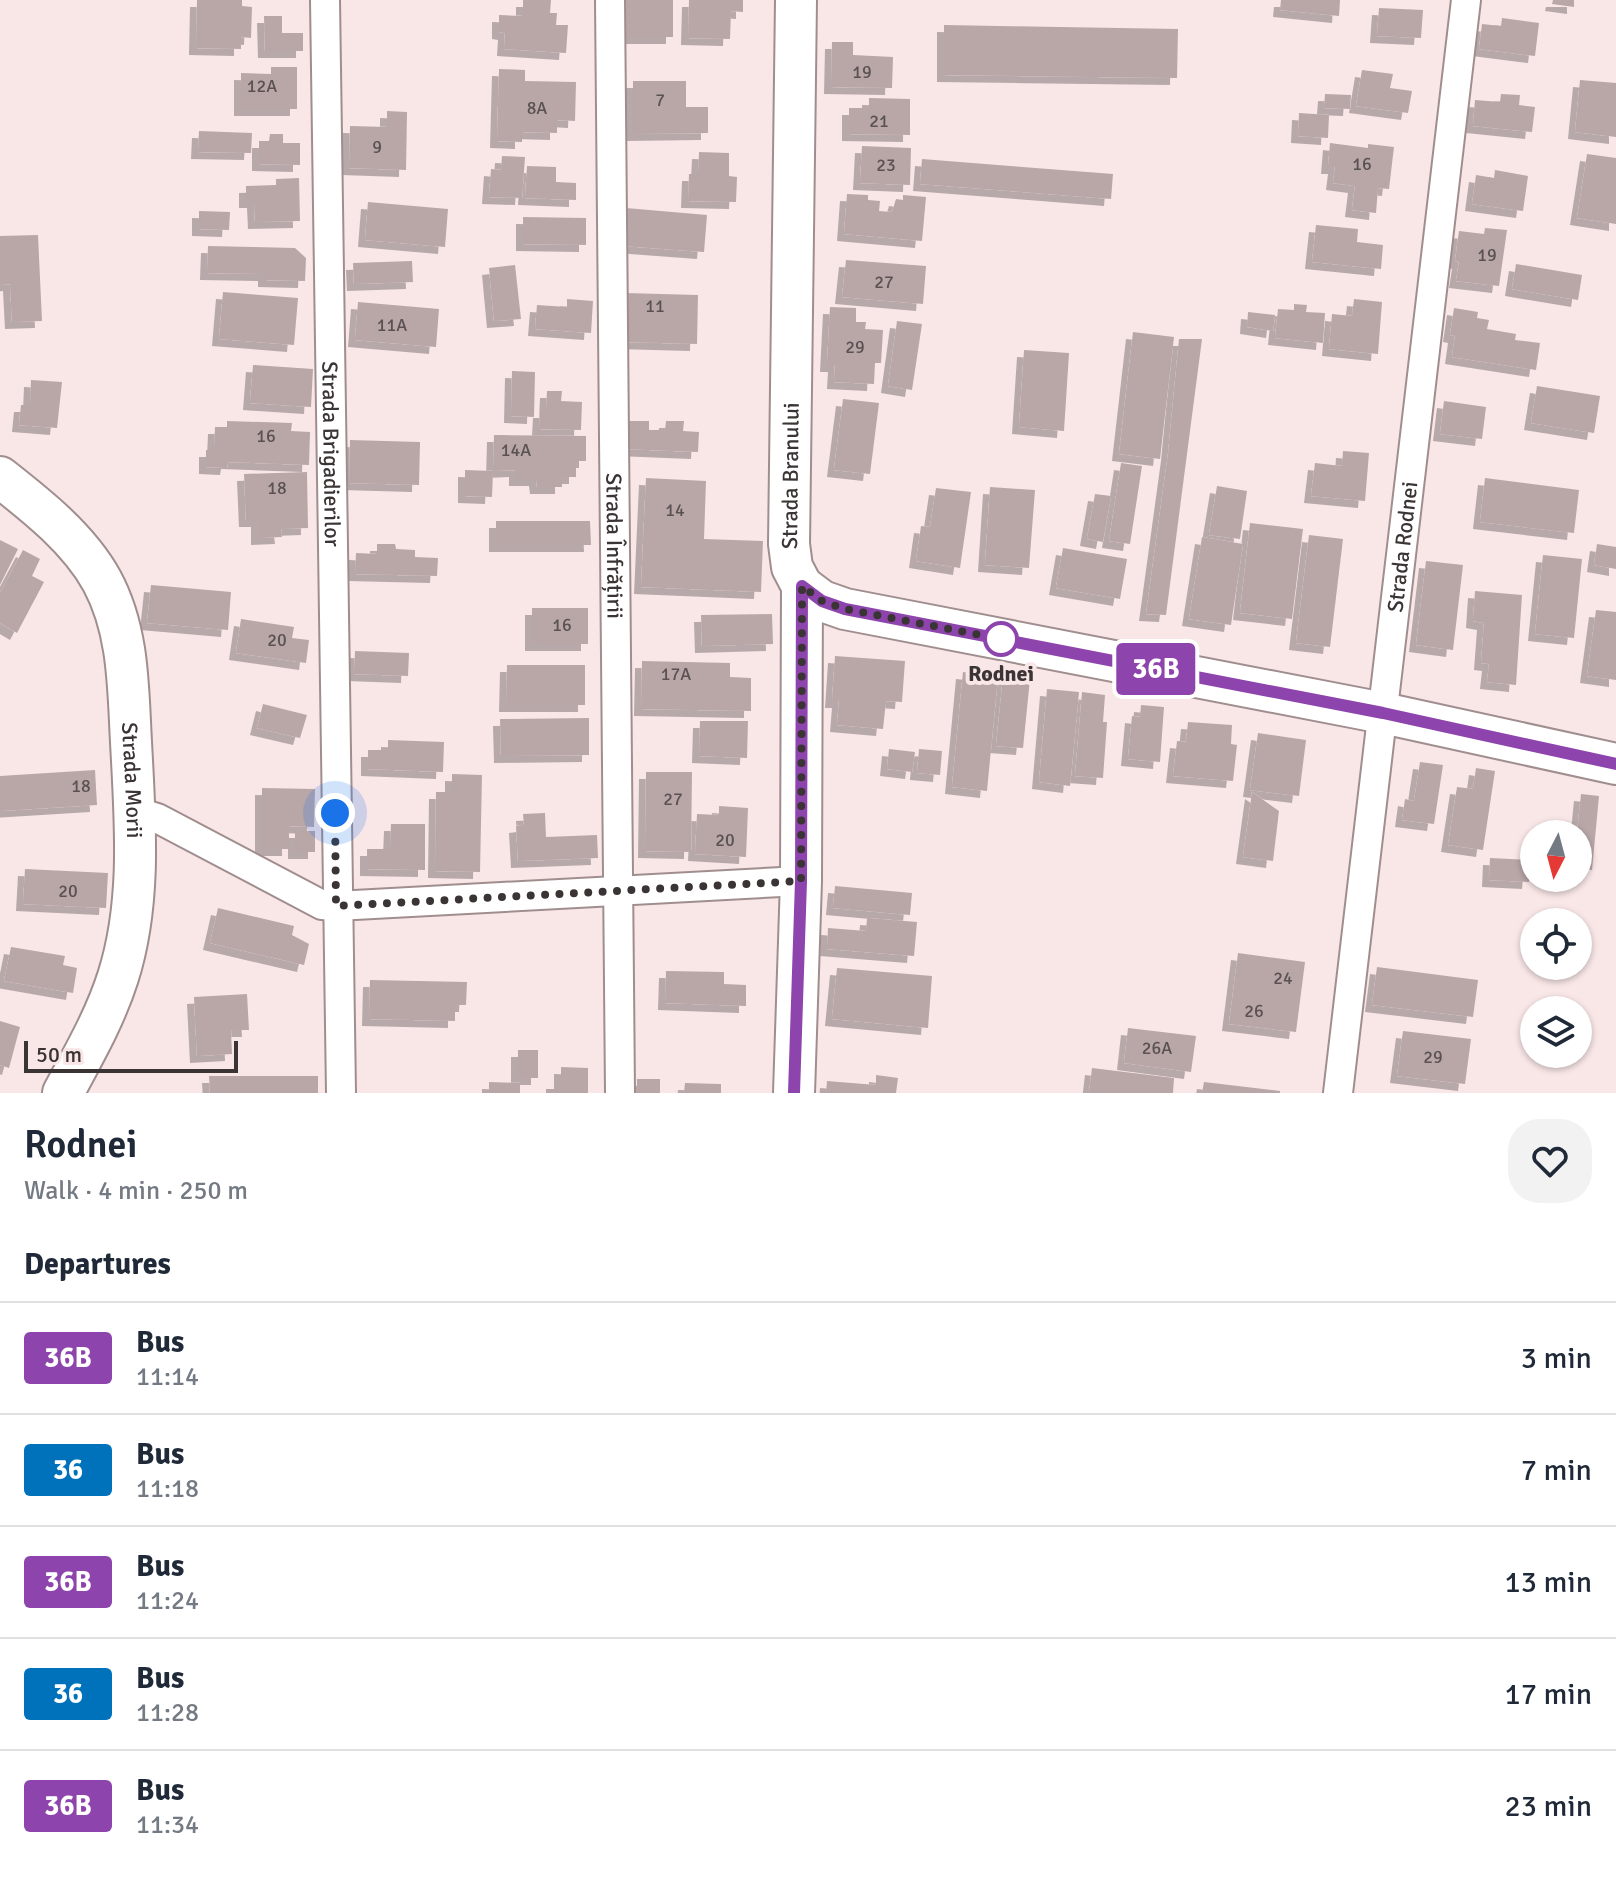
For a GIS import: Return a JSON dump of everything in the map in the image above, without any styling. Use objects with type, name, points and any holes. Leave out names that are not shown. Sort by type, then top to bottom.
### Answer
[{"type":"main road","name":"Strada Branului","points":[[794,1093],[801,881],[802,586],[792,567],[789,544],[796,0]]},
{"type":"main road","name":"Strada Morii","points":[[6,486],[61,528],[102,581],[120,629],[129,672],[135,811],[135,869],[130,928],[121,966],[95,1032],[63,1093]]},
{"type":"main road","points":[[802,586],[822,601],[845,609],[1383,713],[1616,764]]},
{"type":"street","name":"Strada Brigadierilor","points":[[325,0],[341,1093]]},
{"type":"street","name":"Strada Înfrățirii","points":[[610,0],[620,1093]]},
{"type":"street","name":"Strada Rodnei","points":[[1338,1093],[1466,0]]},
{"type":"street","points":[[135,811],[157,818],[322,905],[801,881]]},
{"type":"building","points":[[197,0],[242,0],[242,6],[252,7],[251,38],[241,37],[241,49],[196,48]]},
{"type":"building","points":[[523,0],[551,0],[550,13],[557,13],[556,25],[568,25],[566,53],[504,49],[505,33],[499,32],[499,15],[523,16]]},
{"type":"building","points":[[625,0],[673,0],[673,37],[625,37]]},
{"type":"building","points":[[689,0],[743,0],[743,12],[731,11],[730,39],[688,38]]},
{"type":"building","points":[[1281,0],[1340,0],[1339,16],[1280,10]]},
{"type":"building","points":[[1553,0],[1574,0],[1574,7],[1552,4]]},
{"type":"building","points":[[1379,8],[1423,10],[1421,38],[1377,36]]},
{"type":"building","points":[[264,16],[282,16],[282,33],[303,33],[303,51],[265,51]]},
{"type":"building","points":[[1502,18],[1539,23],[1535,56],[1479,49],[1482,24],[1501,26]]},
{"type":"building","points":[[944,25],[1178,29],[1177,78],[944,75]]},
{"type":"building","points":[[832,42],[853,42],[853,55],[893,57],[892,88],[831,87]]},
{"type":"building","points":[[271,67],[297,67],[297,109],[241,109],[241,73],[271,74]]},
{"type":"building","points":[[499,69],[525,70],[525,81],[576,82],[575,121],[557,120],[557,133],[522,132],[522,142],[497,141]]},
{"type":"building","points":[[1362,70],[1393,74],[1390,88],[1412,91],[1408,113],[1356,106]]},
{"type":"building","points":[[1580,80],[1616,83],[1616,137],[1575,132]]},
{"type":"building","points":[[633,81],[686,81],[686,107],[708,107],[708,133],[633,134]]},
{"type":"building","points":[[1325,94],[1351,95],[1350,109],[1324,108]]},
{"type":"building","points":[[1501,94],[1520,95],[1519,105],[1535,107],[1532,132],[1473,126],[1475,100],[1500,102]]},
{"type":"building","points":[[869,98],[910,99],[910,135],[849,134],[849,108],[869,108]]},
{"type":"building","points":[[387,111],[407,112],[406,170],[349,168],[350,126],[387,127]]},
{"type":"building","points":[[1299,113],[1329,115],[1328,138],[1298,136]]},
{"type":"building","points":[[199,131],[252,133],[251,153],[198,152]]},
{"type":"building","points":[[270,134],[283,134],[283,143],[300,143],[300,165],[259,164],[259,141],[269,141]]},
{"type":"building","points":[[1330,143],[1368,148],[1368,144],[1394,147],[1389,189],[1378,188],[1376,213],[1352,210],[1355,186],[1333,183],[1335,167],[1328,167]]},
{"type":"building","points":[[862,146],[911,148],[910,185],[860,183]]},
{"type":"building","points":[[699,152],[729,153],[729,176],[737,177],[736,202],[688,201],[689,174],[698,174]]},
{"type":"building","points":[[1587,154],[1616,158],[1616,224],[1577,218]]},
{"type":"building","points":[[502,156],[525,157],[522,198],[489,197],[491,169],[501,170]]},
{"type":"building","points":[[922,159],[1113,174],[1111,199],[920,184]]},
{"type":"building","points":[[527,166],[556,167],[556,182],[576,183],[576,200],[525,198]]},
{"type":"building","points":[[1495,170],[1528,176],[1523,211],[1472,204],[1476,175],[1494,178]]},
{"type":"building","points":[[299,178],[300,221],[255,222],[254,201],[246,201],[246,186],[276,185],[276,179]]},
{"type":"building","points":[[847,194],[868,195],[868,200],[880,201],[879,211],[892,212],[896,199],[903,200],[903,195],[926,197],[922,241],[844,234]]},
{"type":"building","points":[[368,202],[448,209],[445,247],[365,240]]},
{"type":"building","points":[[626,208],[707,215],[704,252],[623,246]]},
{"type":"building","points":[[199,211],[230,212],[229,230],[199,229]]},
{"type":"building","points":[[523,217],[586,218],[586,245],[523,244]]},
{"type":"building","points":[[1316,225],[1358,229],[1357,242],[1383,245],[1381,269],[1312,262]]},
{"type":"building","points":[[1485,228],[1507,230],[1499,286],[1456,281],[1459,231],[1484,234]]},
{"type":"building","points":[[38,235],[42,321],[12,322],[10,284],[0,285],[0,236]]},
{"type":"building","points":[[208,246],[295,248],[306,258],[305,281],[265,280],[265,274],[207,273]]},
{"type":"building","points":[[846,260],[926,266],[923,304],[842,297]]},
{"type":"building","points":[[412,261],[413,282],[354,284],[353,263]]},
{"type":"building","points":[[1516,264],[1582,275],[1578,300],[1512,289]]},
{"type":"building","points":[[515,265],[521,319],[494,321],[489,268]]},
{"type":"building","points":[[223,292],[298,298],[294,345],[219,339]]},
{"type":"building","points":[[625,293],[698,295],[697,344],[624,342]]},
{"type":"building","points":[[567,299],[593,301],[591,333],[535,329],[537,305],[567,307]]},
{"type":"building","points":[[1354,299],[1382,302],[1378,354],[1329,349],[1332,314],[1352,316]]},
{"type":"building","points":[[358,302],[439,309],[436,347],[355,340]]},
{"type":"building","points":[[1294,304],[1307,305],[1306,312],[1325,313],[1323,343],[1275,338],[1278,309],[1294,310]]},
{"type":"building","points":[[830,307],[856,308],[856,322],[866,322],[865,329],[883,330],[881,363],[875,363],[874,384],[834,382],[835,365],[827,365]]},
{"type":"building","points":[[1454,308],[1478,312],[1477,318],[1489,320],[1487,329],[1516,334],[1515,340],[1540,343],[1536,370],[1452,357],[1455,336],[1450,335]]},
{"type":"building","points":[[1248,312],[1275,315],[1273,331],[1247,327]]},
{"type":"building","points":[[897,321],[922,324],[912,390],[888,386]]},
{"type":"building","points":[[1133,332],[1174,337],[1160,459],[1119,454]]},
{"type":"building","points":[[1179,339],[1202,339],[1166,615],[1146,614],[1168,454]]},
{"type":"building","points":[[1024,350],[1069,353],[1064,431],[1019,427]]},
{"type":"building","points":[[253,365],[313,369],[311,407],[250,403]]},
{"type":"building","points":[[512,371],[535,372],[534,417],[511,416]]},
{"type":"building","points":[[31,380],[62,382],[57,428],[19,425],[21,405],[30,405]]},
{"type":"building","points":[[1537,386],[1600,396],[1594,433],[1531,423]]},
{"type":"building","points":[[547,391],[562,391],[561,401],[582,402],[581,430],[539,429],[540,411],[546,411]]},
{"type":"building","points":[[843,399],[879,403],[870,474],[834,470]]},
{"type":"building","points":[[1444,401],[1486,407],[1482,439],[1440,434]]},
{"type":"building","points":[[227,421],[292,423],[291,431],[310,432],[309,465],[228,462],[227,468],[206,467],[206,450],[214,450],[215,427],[227,427]]},
{"type":"building","points":[[625,421],[649,421],[649,430],[665,430],[666,421],[684,421],[683,431],[699,432],[698,452],[624,449]]},
{"type":"building","points":[[494,435],[586,436],[586,461],[576,461],[576,477],[562,477],[562,487],[537,487],[536,479],[516,479],[516,470],[493,471]]},
{"type":"building","points":[[350,440],[420,442],[419,485],[349,483]]},
{"type":"building","points":[[1343,451],[1369,453],[1365,501],[1311,496],[1315,463],[1342,466]]},
{"type":"building","points":[[1121,463],[1142,466],[1130,544],[1109,541]]},
{"type":"building","points":[[465,470],[493,471],[492,497],[465,496]]},
{"type":"building","points":[[307,472],[308,528],[281,529],[282,537],[258,538],[258,520],[246,520],[244,474]]},
{"type":"building","points":[[646,478],[706,481],[704,539],[763,541],[761,592],[641,587]]},
{"type":"building","points":[[1485,478],[1579,490],[1574,533],[1480,522]]},
{"type":"building","points":[[1217,486],[1247,491],[1240,539],[1209,535]]},
{"type":"building","points":[[990,487],[1035,490],[1029,568],[985,565]]},
{"type":"building","points":[[936,488],[971,492],[960,568],[916,561],[921,526],[930,527]]},
{"type":"building","points":[[1095,494],[1111,496],[1103,542],[1087,539]]},
{"type":"building","points":[[496,521],[590,521],[591,545],[496,545]]},
{"type":"building","points":[[1250,523],[1303,529],[1292,619],[1240,613]]},
{"type":"building","points":[[1309,535],[1343,539],[1330,647],[1296,643]]},
{"type":"building","points":[[1202,537],[1243,544],[1231,625],[1189,619]]},
{"type":"building","points":[[0,540],[18,549],[0,585]]},
{"type":"building","points":[[377,544],[395,544],[396,549],[415,550],[415,557],[438,558],[437,576],[355,574],[356,553],[377,554]]},
{"type":"building","points":[[1597,544],[1616,547],[1616,569],[1594,565]]},
{"type":"building","points":[[1063,548],[1127,559],[1120,599],[1056,588]]},
{"type":"building","points":[[23,550],[40,559],[32,576],[44,582],[17,633],[0,623],[0,593]]},
{"type":"building","points":[[1543,555],[1582,559],[1574,638],[1535,634]]},
{"type":"building","points":[[1426,561],[1463,565],[1453,650],[1416,645]]},
{"type":"building","points":[[151,585],[231,592],[228,630],[147,623]]},
{"type":"building","points":[[1475,591],[1522,595],[1516,685],[1487,682],[1489,664],[1481,663],[1484,623],[1473,621]]},
{"type":"building","points":[[532,608],[588,608],[588,644],[532,644]]},
{"type":"building","points":[[1596,610],[1616,612],[1616,680],[1587,676]]},
{"type":"building","points":[[772,614],[773,644],[702,646],[701,615]]},
{"type":"building","points":[[241,619],[294,627],[292,638],[309,640],[306,663],[236,653]]},
{"type":"building","points":[[355,651],[409,653],[408,676],[354,674]]},
{"type":"building","points":[[835,656],[905,661],[902,702],[886,701],[883,729],[837,725],[839,701],[832,701]]},
{"type":"building","points":[[642,661],[730,663],[730,677],[751,678],[751,711],[641,709]]},
{"type":"building","points":[[507,665],[585,665],[585,705],[506,705]]},
{"type":"building","points":[[963,672],[998,676],[987,791],[952,787]]},
{"type":"building","points":[[1003,677],[1030,679],[1023,748],[996,746]]},
{"type":"building","points":[[1047,689],[1079,692],[1070,786],[1039,782]]},
{"type":"building","points":[[1082,692],[1105,695],[1103,722],[1107,722],[1103,778],[1075,776]]},
{"type":"building","points":[[263,704],[307,715],[300,738],[257,728]]},
{"type":"building","points":[[1141,705],[1164,707],[1160,762],[1128,759],[1132,716],[1140,717]]},
{"type":"building","points":[[589,718],[589,755],[501,756],[500,719]]},
{"type":"building","points":[[700,721],[748,721],[747,758],[699,756]]},
{"type":"building","points":[[1188,722],[1232,725],[1231,744],[1237,745],[1233,781],[1173,776],[1177,741],[1186,742]]},
{"type":"building","points":[[1258,733],[1306,740],[1299,796],[1250,790]]},
{"type":"building","points":[[388,740],[444,742],[443,772],[368,769],[368,750],[388,750]]},
{"type":"building","points":[[889,749],[915,752],[912,772],[887,769]]},
{"type":"building","points":[[919,749],[942,751],[940,775],[917,773]]},
{"type":"building","points":[[1420,762],[1443,765],[1434,824],[1402,820],[1405,799],[1414,801]]},
{"type":"building","points":[[1476,768],[1495,771],[1483,850],[1448,845],[1457,787],[1473,789]]},
{"type":"building","points":[[95,770],[97,805],[0,811],[0,776]]},
{"type":"building","points":[[646,772],[692,772],[691,852],[645,851]]},
{"type":"building","points":[[452,774],[482,775],[480,872],[435,871],[436,792],[452,792]]},
{"type":"building","points":[[262,788],[315,789],[314,827],[289,826],[289,849],[262,849]]},
{"type":"building","points":[[1252,792],[1279,811],[1273,861],[1243,857]]},
{"type":"building","points":[[1581,794],[1599,796],[1592,870],[1592,820],[1578,820]]},
{"type":"building","points":[[719,806],[748,808],[746,857],[695,854],[697,814],[719,815]]},
{"type":"building","points":[[545,813],[546,837],[597,835],[598,858],[518,861],[516,826],[524,825],[523,814]]},
{"type":"building","points":[[391,824],[425,824],[425,870],[367,869],[367,849],[390,849]]},
{"type":"building","points":[[295,831],[315,831],[315,852],[295,852]]},
{"type":"building","points":[[1490,858],[1520,859],[1520,882],[1489,880]]},
{"type":"building","points":[[25,869],[108,873],[106,908],[23,904]]},
{"type":"building","points":[[835,886],[912,893],[910,915],[833,908]]},
{"type":"building","points":[[218,908],[294,926],[292,935],[309,944],[304,965],[210,943]]},
{"type":"building","points":[[867,918],[917,922],[914,956],[827,949],[828,928],[866,931]]},
{"type":"building","points":[[11,947],[65,956],[63,965],[77,968],[73,993],[4,981]]},
{"type":"building","points":[[1238,953],[1305,962],[1296,1032],[1229,1024]]},
{"type":"building","points":[[1377,967],[1478,980],[1473,1017],[1372,1005]]},
{"type":"building","points":[[837,968],[932,976],[928,1028],[832,1019]]},
{"type":"building","points":[[666,971],[724,972],[724,984],[746,985],[746,1006],[665,1003]]},
{"type":"building","points":[[370,980],[467,982],[466,1005],[455,1005],[455,1021],[369,1019]]},
{"type":"building","points":[[247,994],[249,1030],[231,1030],[232,1054],[197,1056],[194,997]]},
{"type":"building","points":[[0,1021],[20,1027],[9,1068],[0,1065]]},
{"type":"building","points":[[1128,1028],[1196,1036],[1191,1072],[1124,1063]]},
{"type":"building","points":[[1403,1031],[1471,1039],[1465,1084],[1397,1076]]},
{"type":"building","points":[[518,1050],[538,1050],[538,1078],[518,1078]]},
{"type":"building","points":[[561,1067],[588,1068],[588,1093],[546,1093],[546,1089],[561,1089]]},
{"type":"building","points":[[1092,1068],[1174,1078],[1173,1093],[1089,1093]]},
{"type":"building","points":[[876,1075],[898,1078],[896,1093],[826,1093],[827,1081],[876,1085]]},
{"type":"building","points":[[209,1076],[318,1076],[318,1093],[210,1093]]},
{"type":"building","points":[[637,1079],[660,1079],[660,1093],[637,1093]]},
{"type":"building","points":[[489,1082],[520,1083],[520,1093],[489,1093]]},
{"type":"building","points":[[1204,1082],[1280,1091],[1280,1093],[1202,1093]]},
{"type":"building","points":[[685,1083],[721,1084],[721,1093],[684,1093]]},
{"type":"bus line","name":"36B","points":[[794,1093],[801,881],[802,586],[822,601],[845,609],[1383,713],[1616,764]]},
{"type":"place","name":"Rodnei","points":[[1001,639]]},
{"type":"route","points":[[335,813],[336,906],[801,881],[802,586],[822,601],[845,609],[1001,639]]}]
